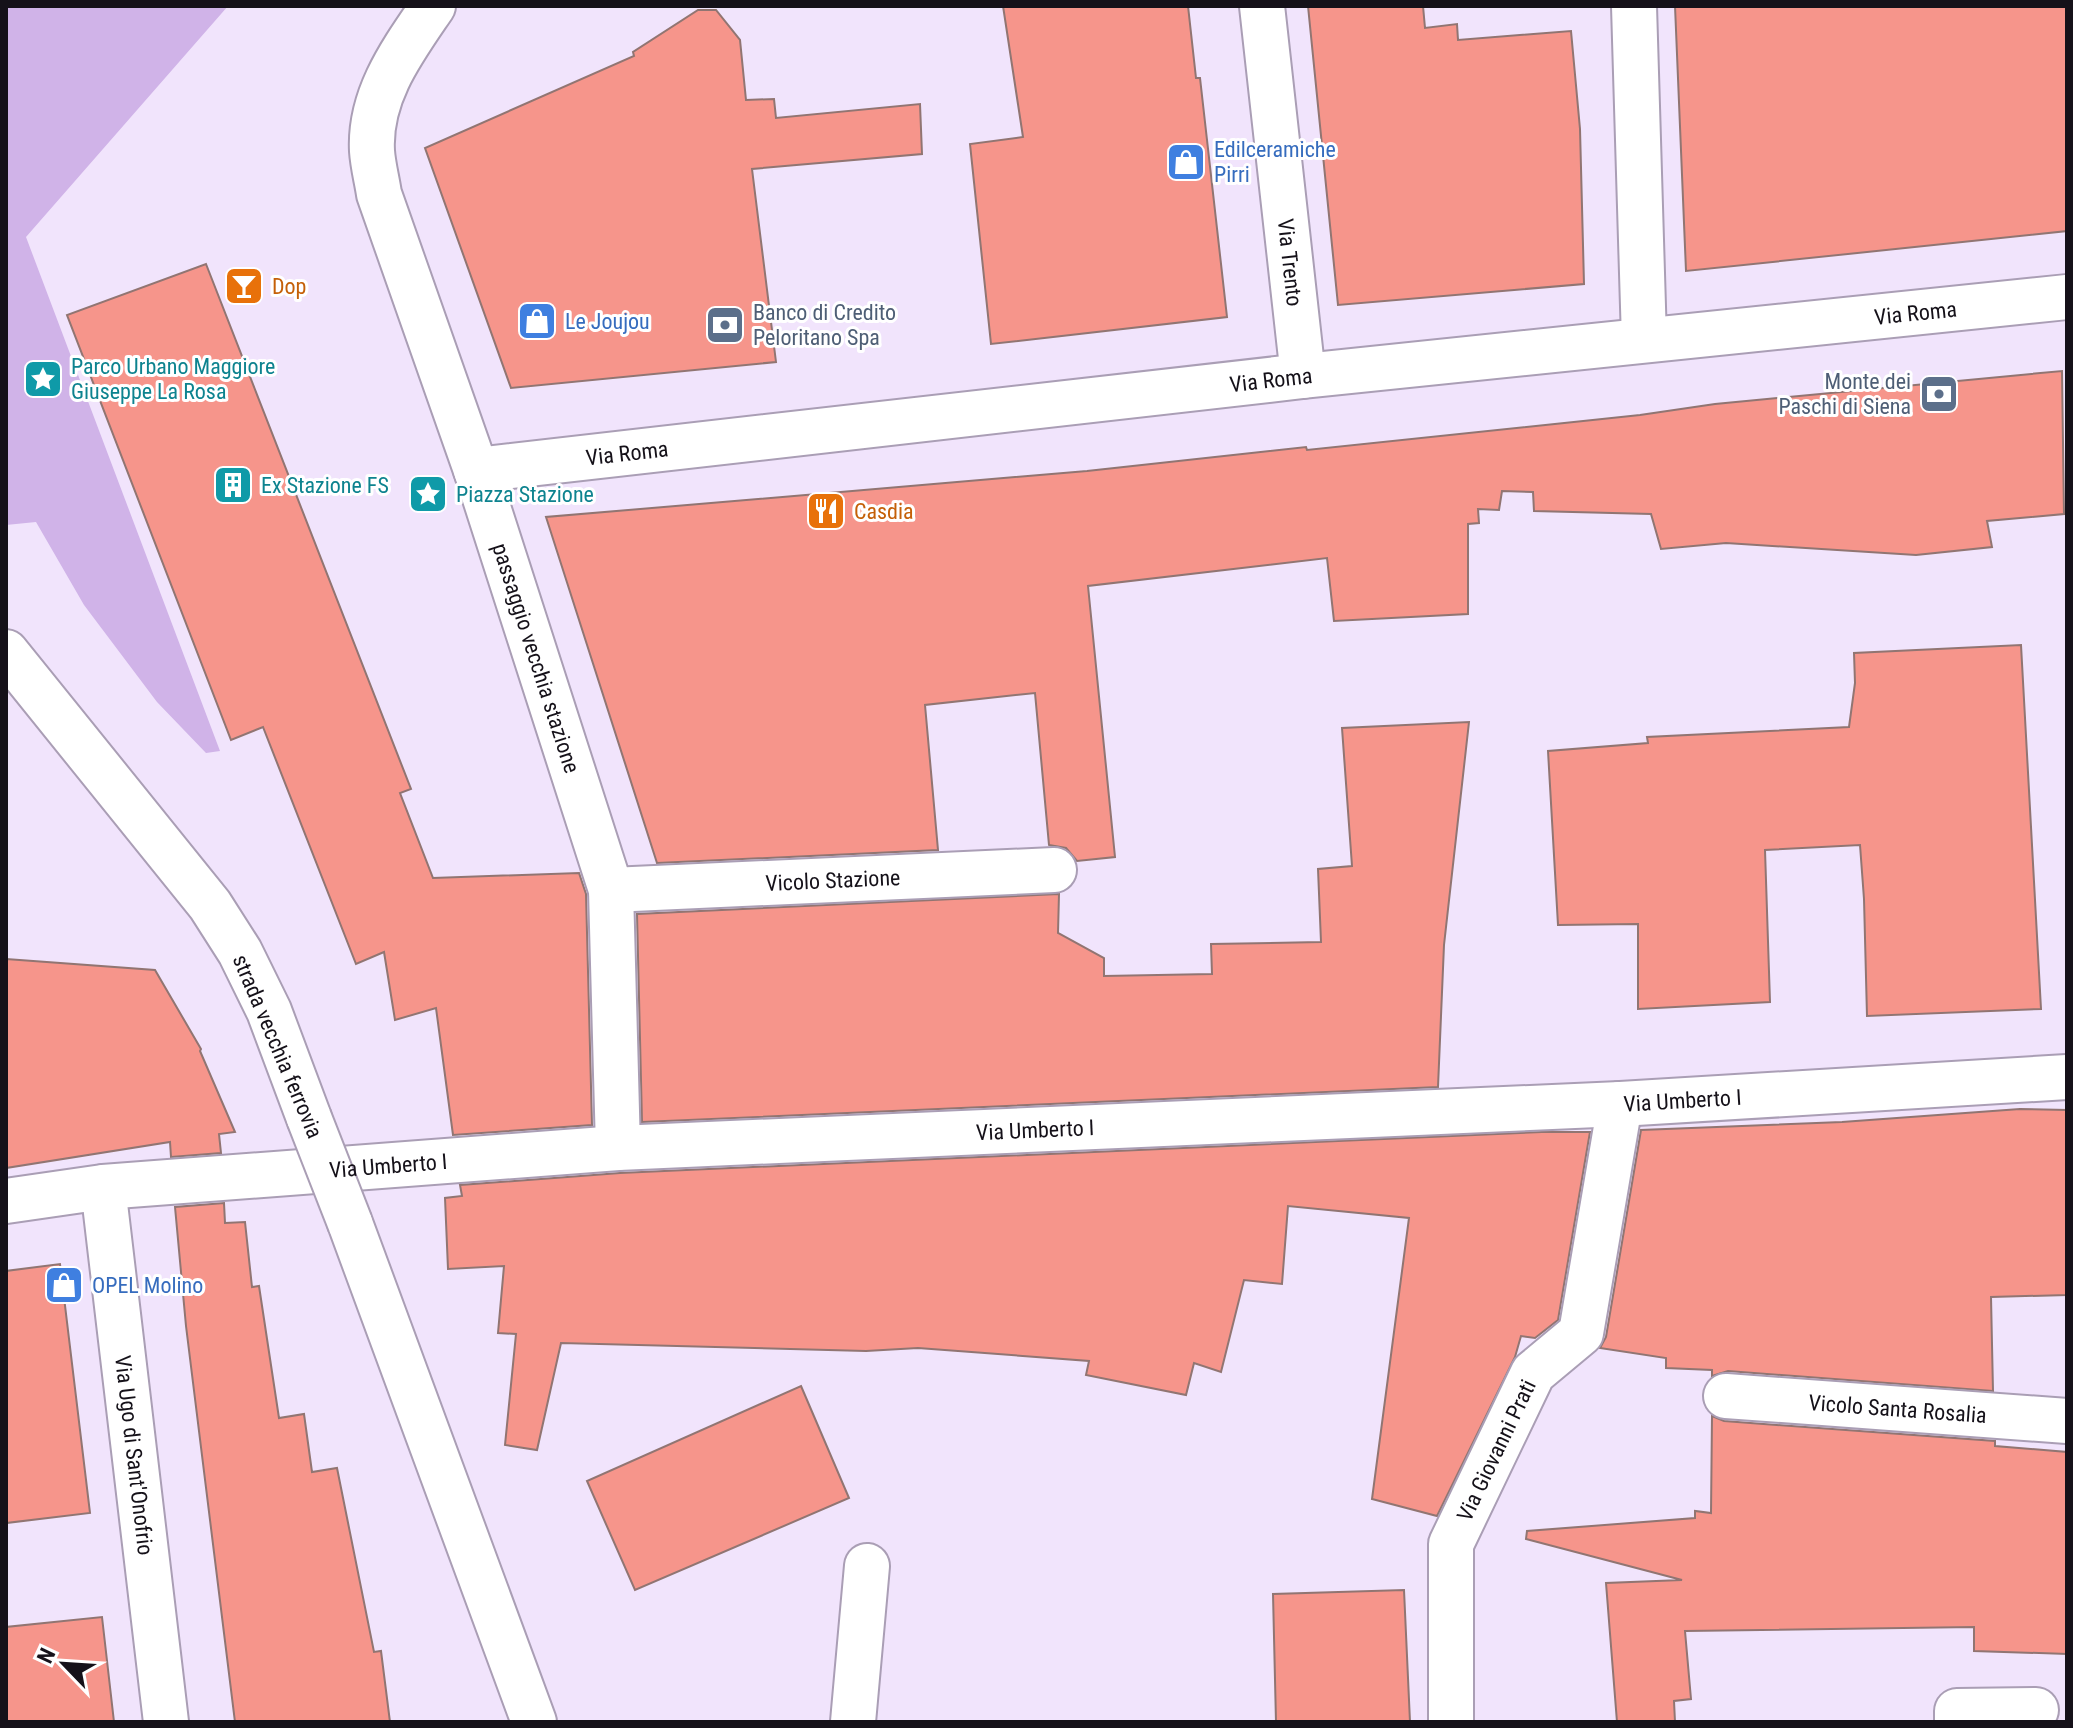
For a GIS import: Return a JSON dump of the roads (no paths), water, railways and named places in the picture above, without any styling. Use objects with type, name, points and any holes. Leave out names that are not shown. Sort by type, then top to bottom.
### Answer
[{"type":"street","name":"passaggio vecchia stazione","points":[[433,6],[396,60],[377,102],[372,150],[379,194],[476,470],[611,890],[618,1148]]},
{"type":"street","name":"Via Trento","points":[[1262,6],[1303,376]]},
{"type":"street","points":[[1634,6],[1644,340]]},
{"type":"street","name":"Via Roma","points":[[476,470],[1303,376],[2067,297]]},
{"type":"street","name":"strada vecchia ferrovia","points":[[6,652],[210,905],[240,952],[269,1011],[350,1223],[534,1722]]},
{"type":"street","name":"Vicolo Stazione","points":[[611,890],[1054,870]]},
{"type":"street","name":"Via Umberto I","points":[[6,1201],[103,1187],[618,1148],[1620,1104],[2067,1077]]},
{"type":"street","name":"Via Giovanni Prati","points":[[1451,1722],[1451,1544],[1533,1373],[1581,1333],[1620,1104]]},
{"type":"street","name":"Via Ugo di Sant'Onofrio","points":[[103,1187],[166,1722]]},
{"type":"street","name":"Vicolo Santa Rosalia","points":[[1726,1396],[2067,1421]]},
{"type":"street","points":[[853,1722],[867,1566]]},
{"type":"street","points":[[1957,1722],[1957,1711],[2046,1714]]},
{"type":"place","name":"Edilceramiche Pirri","points":[[1186,162]]},
{"type":"place","name":"Dop","points":[[244,286]]},
{"type":"place","name":"Le Joujou","points":[[537,321]]},
{"type":"place","name":"Banco di Credito Peloritano Spa","points":[[725,325]]},
{"type":"place","name":"Parco Urbano Maggiore Giuseppe La Rosa","points":[[43,379]]},
{"type":"place","name":"Monte dei Paschi di Siena","points":[[1939,394]]},
{"type":"place","name":"Ex Stazione FS","points":[[233,485]]},
{"type":"place","name":"Piazza Stazione","points":[[428,494]]},
{"type":"place","name":"Casdia","points":[[826,511]]},
{"type":"place","name":"OPEL Molino","points":[[64,1285]]}]
